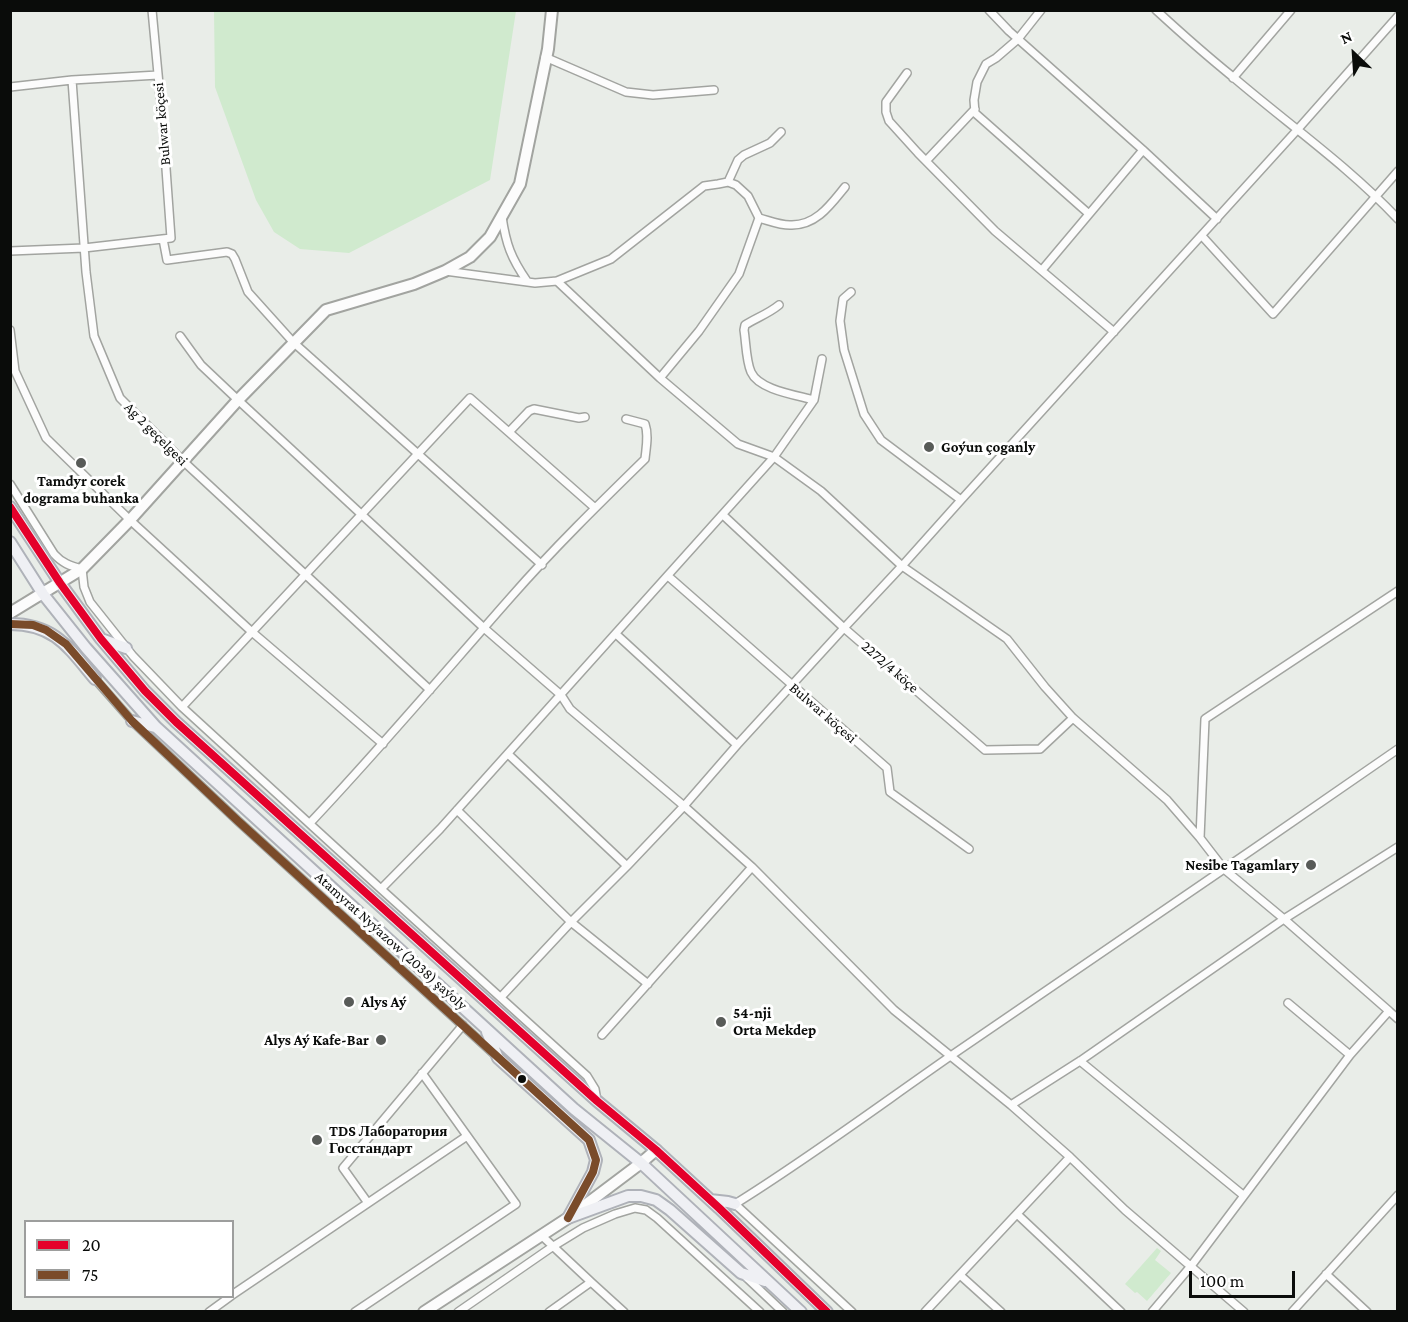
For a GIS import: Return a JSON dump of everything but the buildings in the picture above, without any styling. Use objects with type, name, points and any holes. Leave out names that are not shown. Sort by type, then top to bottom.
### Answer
[{"type":"main road","name":"Atamyrat Nyýazow (2038) şaýoly","points":[[10,507],[100,639],[145,691],[176,722],[597,1101],[656,1150],[827,1311]]},
{"type":"main road","name":"Atamyrat Nyýazow (2038) şaýoly","points":[[10,542],[43,594],[86,648],[156,727],[574,1108],[641,1163],[801,1311]]},
{"type":"main road","points":[[10,624],[33,626],[58,637],[95,679]]},
{"type":"main road","points":[[100,639],[126,648]]},
{"type":"main road","points":[[86,648],[95,679]]},
{"type":"main road","points":[[132,721],[156,727]]},
{"type":"main road","points":[[485,1026],[498,1058],[589,1140],[596,1160],[590,1179],[568,1218]]},
{"type":"main road","points":[[547,1102],[574,1108]]},
{"type":"main road","points":[[568,1218],[628,1197],[641,1196],[656,1200],[741,1273],[771,1284]]},
{"type":"main road","points":[[710,1200],[735,1204]]},
{"type":"main road","points":[[688,1206],[704,1239]]},
{"type":"street","name":"Bulwar köçesi","points":[[152,10],[167,238]]},
{"type":"street","points":[[10,613],[82,569],[130,520],[238,400],[326,310],[446,272],[470,257],[490,237],[520,184],[552,10]]},
{"type":"street","points":[[989,10],[1217,219]]},
{"type":"street","points":[[1041,10],[1018,39],[986,64],[977,82],[974,100],[975,113],[1089,214]]},
{"type":"street","points":[[1156,10],[1233,78],[1376,195],[1398,219]]},
{"type":"street","points":[[1233,78],[1291,10]]},
{"type":"street","points":[[501,998],[684,806],[737,745],[1202,236],[1398,16]]},
{"type":"street","points":[[545,57],[626,92],[653,95],[714,90]]},
{"type":"street","points":[[907,73],[886,102],[886,112],[890,120],[926,161],[995,231],[1114,332]]},
{"type":"street","points":[[10,87],[72,80],[158,75]]},
{"type":"street","name":"Ag 2 geçelgesi","points":[[72,80],[84,248],[94,336],[120,398],[183,461],[430,690]]},
{"type":"street","points":[[926,161],[975,109]]},
{"type":"street","points":[[728,183],[738,160],[770,143],[781,132]]},
{"type":"street","points":[[1042,270],[1143,150]]},
{"type":"street","points":[[1202,236],[1273,314],[1398,171]]},
{"type":"street","points":[[446,272],[535,283],[556,281],[611,260],[704,186],[728,183],[736,185],[748,196],[759,218],[739,274],[699,331],[660,378]]},
{"type":"street","points":[[759,218],[793,225],[812,220],[824,213],[845,187]]},
{"type":"street","points":[[502,216],[508,249],[527,281]]},
{"type":"street","points":[[10,251],[84,248],[167,238],[167,260],[227,252],[232,254],[248,292],[293,342],[542,565]]},
{"type":"street","points":[[556,281],[660,378],[738,444],[774,457],[821,491],[902,566],[1007,639],[1073,718],[1167,800],[1224,869],[1398,1019]]},
{"type":"street","points":[[851,292],[843,299],[840,321],[844,350],[864,414],[881,440],[961,500]]},
{"type":"street","points":[[778,305],[771,312],[745,325],[750,371],[761,384],[814,400]]},
{"type":"street","points":[[10,330],[15,371],[46,438],[130,520],[252,632],[383,744]]},
{"type":"street","points":[[180,336],[201,365],[238,400],[484,628],[561,695],[570,709],[752,867],[894,1010],[1011,1106],[1070,1157],[1125,1210],[1244,1311]]},
{"type":"street","points":[[381,889],[508,754],[774,457],[814,400],[822,359]]},
{"type":"street","points":[[182,707],[470,398],[595,508]]},
{"type":"street","points":[[509,432],[529,411],[534,409],[579,418],[585,417]]},
{"type":"street","points":[[310,823],[383,744],[484,628],[595,508],[645,459],[647,432],[645,424],[626,419]]},
{"type":"street","points":[[10,484],[54,554],[62,562],[82,569]]},
{"type":"street","name":"2272/4 köçe","points":[[723,514],[844,628],[985,750],[1040,749],[1073,718]]},
{"type":"street","points":[[82,569],[84,587],[90,602],[126,648],[182,707],[588,1076],[595,1089],[597,1101]]},
{"type":"street","name":"Bulwar köçesi","points":[[668,576],[886,768],[890,792],[969,849]]},
{"type":"street","points":[[1200,838],[1205,719],[1398,591]]},
{"type":"street","points":[[616,634],[737,745]]},
{"type":"street","points":[[95,679],[132,721],[498,1058]]},
{"type":"street","points":[[852,1311],[735,1204],[772,1181],[1398,749]]},
{"type":"street","points":[[508,754],[627,866]]},
{"type":"street","points":[[457,810],[571,922],[648,984]]},
{"type":"street","points":[[1011,1106],[1080,1061],[1284,919],[1398,847]]},
{"type":"street","points":[[602,1035],[752,867]]},
{"type":"street","points":[[1288,1003],[1350,1055]]},
{"type":"street","points":[[1152,1311],[1191,1266],[1350,1055],[1389,1011]]},
{"type":"street","points":[[369,1203],[343,1168],[463,1025]]},
{"type":"street","points":[[1080,1061],[1243,1195]]},
{"type":"street","points":[[355,1311],[516,1204],[422,1073]]},
{"type":"street","points":[[234,1295],[467,1136]]},
{"type":"street","points":[[424,1311],[568,1218],[656,1150]]},
{"type":"street","points":[[925,1311],[1070,1157]]},
{"type":"street","points":[[1292,1311],[1398,1195]]},
{"type":"street","points":[[458,1311],[583,1228],[635,1208],[646,1210],[657,1218],[760,1311]]},
{"type":"street","points":[[1017,1214],[1121,1311]]},
{"type":"street","points":[[541,1235],[624,1311]]},
{"type":"street","points":[[741,1273],[783,1311]]},
{"type":"street","points":[[1326,1274],[1367,1311]]},
{"type":"street","points":[[960,1275],[1001,1311]]},
{"type":"street","points":[[549,1311],[591,1282]]},
{"type":"street","points":[[208,1311],[229,1298]]},
{"type":"green space","points":[[214,11],[516,11],[490,180],[349,253],[300,249],[274,232],[256,200],[215,87]]},
{"type":"green space","points":[[1157,1248],[1161,1251],[1155,1260],[1171,1273],[1147,1301],[1125,1284]]},
{"type":"transit line","name":"20","points":[[10,507],[60,583],[101,639],[145,691],[176,722],[597,1101],[656,1150],[827,1312]]},
{"type":"transit line","name":"75","points":[[10,624],[33,625],[46,630],[66,644],[132,721],[238,821],[589,1140],[596,1160],[593,1172],[568,1218]]},
{"type":"place","name":"Goýun çoganly","points":[[929,447]]},
{"type":"place","name":"Tamdyr corek dograma buhanka","points":[[81,463]]},
{"type":"place","name":"Nesibe Tagamlary","points":[[1311,865]]},
{"type":"place","name":"Alys Aý","points":[[349,1002]]},
{"type":"place","name":"54-nji Orta Mekdep","points":[[721,1022]]},
{"type":"place","name":"Alys Aý Kafe-Bar","points":[[381,1040]]},
{"type":"place","name":"TDS Лаборатория Госстандарт","points":[[317,1140]]}]
